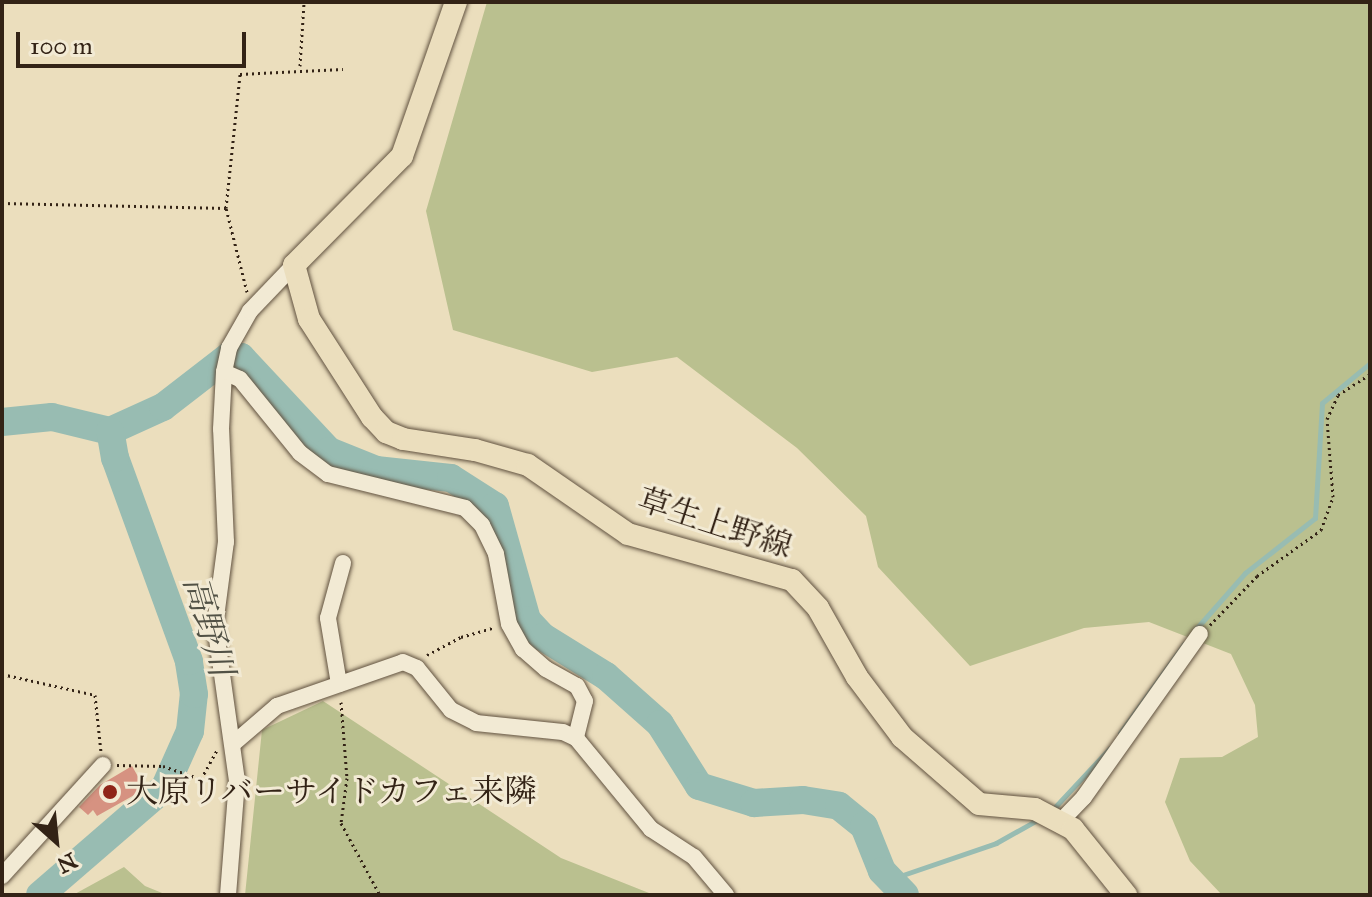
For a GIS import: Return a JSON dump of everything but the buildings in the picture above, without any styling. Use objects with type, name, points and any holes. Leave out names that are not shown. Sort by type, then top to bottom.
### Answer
[{"type":"main road","points":[[294,265],[402,156],[456,2]]},
{"type":"main road","name":"草生上野線","points":[[294,265],[309,319],[386,432],[528,465],[628,534],[792,580],[818,608],[886,721],[970,797],[991,808],[1035,809],[1061,821]]},
{"type":"main road","points":[[1061,821],[1126,895]]},
{"type":"street","points":[[228,895],[237,781],[215,625],[226,542],[221,429],[224,372],[229,348],[250,311],[294,265]]},
{"type":"street","points":[[224,372],[240,379],[300,453],[328,474],[465,508],[482,525],[496,554],[509,624],[523,649],[546,669],[577,686],[585,701],[576,738]]},
{"type":"street","points":[[339,684],[328,618],[343,563]]},
{"type":"street","points":[[1061,821],[1084,797],[1200,634]]},
{"type":"street","points":[[234,743],[277,706],[387,666],[409,664],[451,710],[476,723],[576,738],[651,829],[694,857],[726,895]]},
{"type":"street","points":[[2,876],[103,765]]},
{"type":"path","points":[[300,67],[304,2]]},
{"type":"path","points":[[250,311],[226,208],[240,74],[300,67],[343,69]]},
{"type":"path","points":[[2,203],[226,208]]},
{"type":"path","points":[[1200,634],[1257,576],[1321,530],[1333,497],[1327,419],[1338,395],[1370,374]]},
{"type":"path","points":[[409,664],[461,637],[509,624]]},
{"type":"path","points":[[2,674],[95,695],[103,765],[163,766],[193,779],[201,779],[218,749],[234,743]]},
{"type":"path","points":[[339,684],[347,778],[341,823],[380,895]]},
{"type":"green space","points":[[487,2],[1370,2],[1370,895],[1222,895],[1190,861],[1165,802],[1180,758],[1222,757],[1258,737],[1255,705],[1231,654],[1149,622],[1084,628],[970,666],[878,567],[866,516],[797,448],[677,357],[592,372],[453,330],[426,211]]},
{"type":"green space","points":[[323,701],[561,858],[654,895],[245,895],[262,730]]},
{"type":"green space","points":[[124,867],[145,886],[167,895],[73,895]]},
{"type":"waterway","points":[[110,431],[163,407],[229,356],[241,357],[329,451],[376,470],[451,478],[495,506],[527,620],[543,637],[606,676],[660,724],[699,786],[754,803],[803,800],[839,806],[864,826],[882,871],[905,895]]},
{"type":"waterway","points":[[1195,630],[1245,573],[1315,518],[1322,403],[1370,363]]},
{"type":"waterway","name":"高野川","points":[[2,422],[52,417],[110,431]]},
{"type":"waterway","name":"高野川","points":[[40,895],[165,787],[190,731],[194,694],[189,661],[115,458],[110,431]]},
{"type":"waterway","points":[[1120,733],[1184,644]]},
{"type":"waterway","points":[[1054,808],[1110,748]]},
{"type":"waterway","points":[[891,879],[996,843],[1039,819]]},
{"type":"place","name":"大原リバーサイドカフェ来隣","points":[[110,792]]}]
